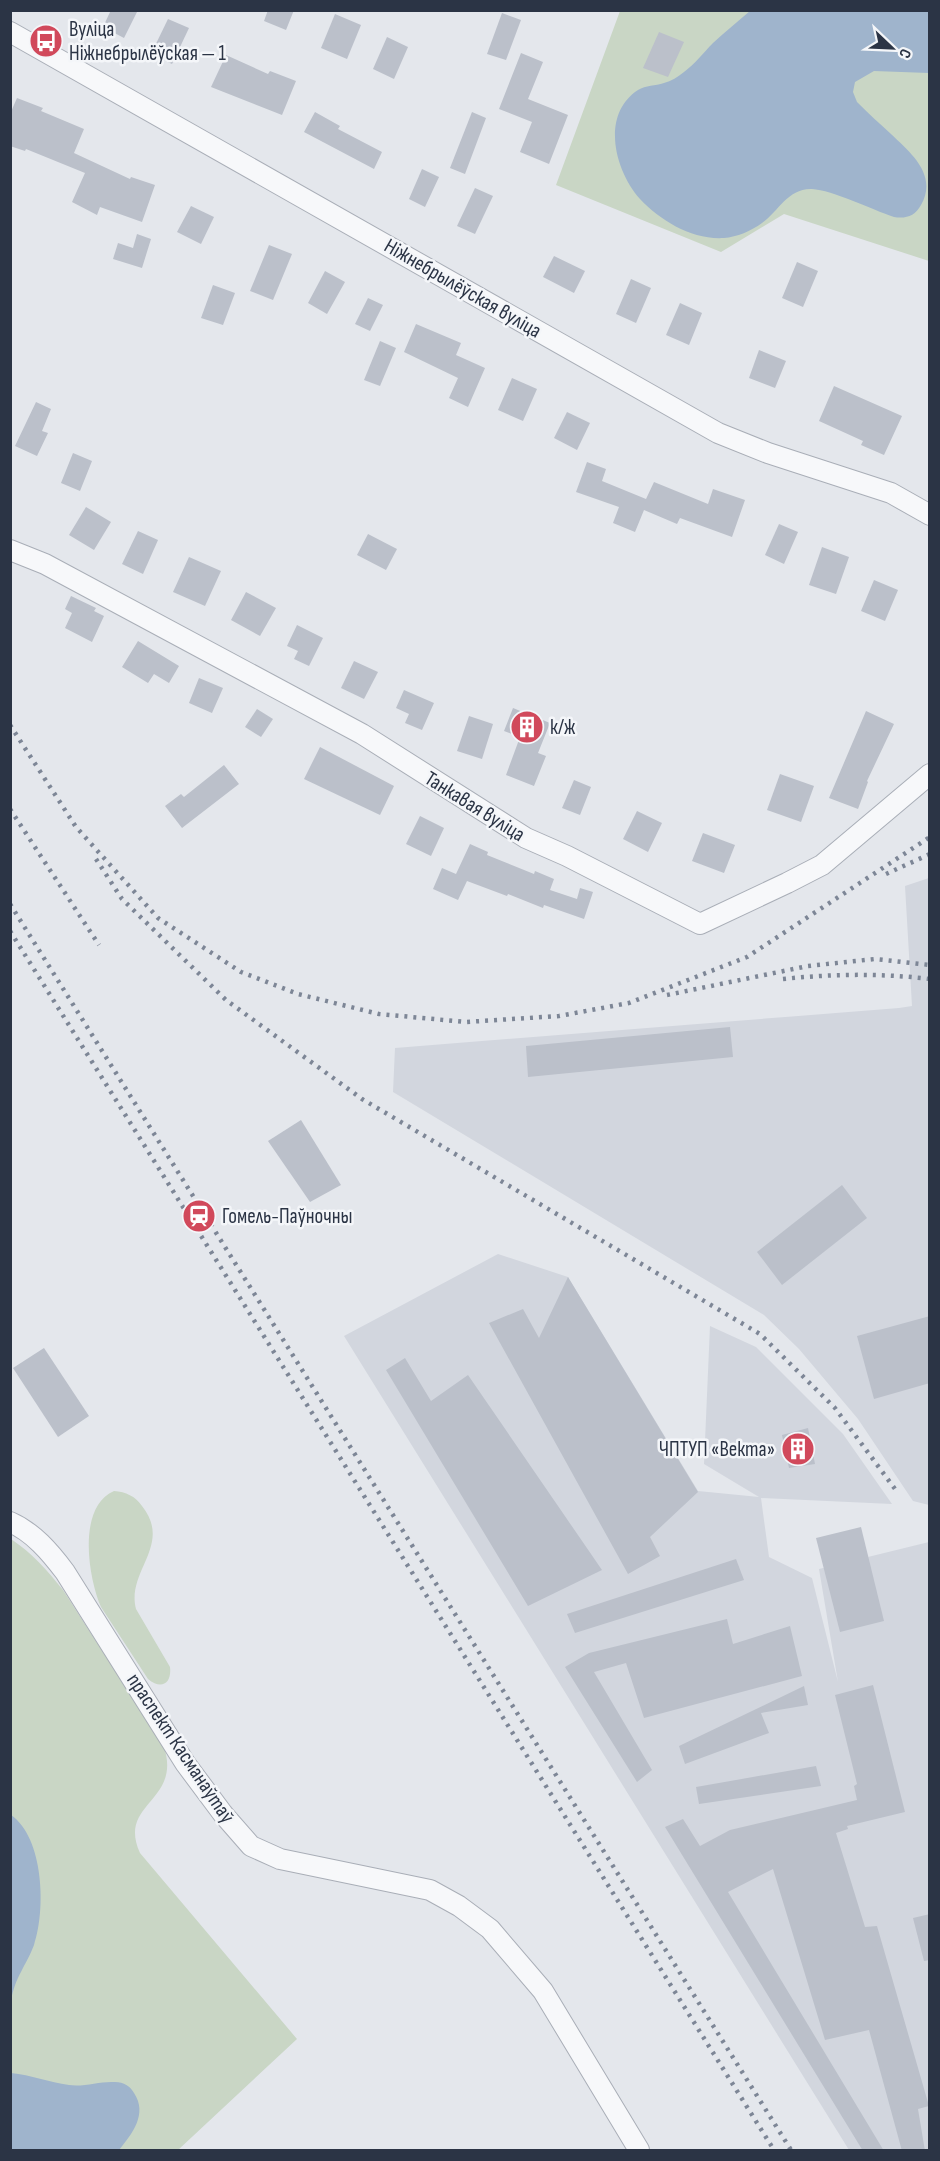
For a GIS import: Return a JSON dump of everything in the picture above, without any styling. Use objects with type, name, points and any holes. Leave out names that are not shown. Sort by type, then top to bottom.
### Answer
[{"type":"street","name":"Ніжнебрылёўская вуліца","points":[[10,32],[718,432],[768,453],[891,493],[930,515]]},
{"type":"street","name":"Танкавая вуліца","points":[[10,550],[45,564],[362,734],[526,838],[567,856],[700,924],[822,865],[930,774]]},
{"type":"street","name":"праспект Касманаўтаў","points":[[10,1522],[33,1536],[50,1552],[185,1763],[251,1846],[280,1859],[430,1890],[459,1906],[490,1929],[543,1991],[639,2151]]},
{"type":"shaded area","points":[[929,878],[929,1505],[913,1501],[858,1419],[799,1349],[764,1315],[393,1092],[395,1048],[912,1006],[905,886]]},
{"type":"shaded area","points":[[498,1254],[568,1277],[698,1491],[759,1497],[704,1464],[710,1326],[756,1347],[843,1434],[892,1504],[761,1498],[769,1557],[812,1578],[838,1682],[819,1569],[929,1542],[929,2150],[849,2150],[344,1336]]},
{"type":"green space","points":[[620,11],[929,11],[929,261],[784,214],[721,252],[556,185]]},
{"type":"green space","points":[[114,1491],[133,1497],[142,1506],[150,1520],[153,1533],[151,1546],[137,1582],[136,1609],[170,1667],[169,1678],[165,1684],[157,1684],[148,1679],[101,1607],[96,1594],[90,1561],[90,1527],[102,1499]]},
{"type":"green space","points":[[11,1539],[39,1562],[63,1590],[164,1747],[167,1765],[165,1780],[142,1812],[137,1823],[135,1836],[140,1853],[297,2039],[178,2150],[11,2150]]},
{"type":"water","points":[[750,11],[929,11],[929,73],[874,71],[855,82],[853,92],[857,102],[907,149],[920,165],[926,184],[925,194],[916,212],[902,218],[894,217],[820,190],[804,190],[790,196],[753,229],[734,236],[712,238],[678,228],[657,215],[640,199],[624,174],[615,143],[615,128],[626,101],[641,88],[667,82],[682,74]]},
{"type":"water","points":[[11,1815],[22,1826],[30,1840],[36,1857],[41,1895],[38,1930],[34,1945],[18,1978],[11,2001]]},
{"type":"water","points":[[11,2073],[69,2085],[109,2082],[124,2084],[129,2086],[138,2101],[137,2123],[119,2150],[11,2150]]},
{"type":"building","points":[[111,10],[138,10],[124,38],[103,27]]},
{"type":"building","points":[[268,10],[294,10],[286,30],[264,21]]},
{"type":"building","points":[[502,13],[521,20],[506,60],[487,54]]},
{"type":"building","points":[[335,14],[361,25],[347,59],[321,48]]},
{"type":"building","points":[[168,19],[189,28],[172,64],[151,54]]},
{"type":"building","points":[[659,32],[684,42],[668,77],[643,68]]},
{"type":"building","points":[[387,37],[408,47],[394,79],[373,69]]},
{"type":"building","points":[[521,53],[543,62],[528,99],[568,115],[549,164],[520,152],[532,122],[499,109]]},
{"type":"building","points":[[226,55],[268,74],[270,71],[296,81],[282,115],[211,87]]},
{"type":"building","points":[[17,98],[43,108],[41,111],[84,129],[74,153],[130,179],[131,177],[155,185],[142,222],[100,207],[97,215],[72,202],[85,173],[26,149],[25,151],[10,146],[10,114]]},
{"type":"building","points":[[315,112],[340,126],[338,129],[382,152],[374,169],[304,132]]},
{"type":"building","points":[[472,112],[486,118],[465,174],[450,168]]},
{"type":"building","points":[[422,169],[439,177],[425,207],[409,199]]},
{"type":"building","points":[[475,188],[493,196],[475,234],[457,226]]},
{"type":"building","points":[[191,206],[214,217],[201,244],[177,232]]},
{"type":"building","points":[[137,234],[151,239],[142,268],[113,259],[118,243],[133,248]]},
{"type":"building","points":[[269,245],[292,254],[273,300],[250,291]]},
{"type":"building","points":[[554,256],[585,271],[574,293],[543,277]]},
{"type":"building","points":[[797,262],[818,271],[803,307],[782,298]]},
{"type":"building","points":[[325,271],[345,282],[327,314],[308,303]]},
{"type":"building","points":[[631,279],[651,288],[636,323],[616,314]]},
{"type":"building","points":[[213,285],[235,293],[223,325],[201,318]]},
{"type":"building","points":[[368,298],[383,305],[370,331],[355,324]]},
{"type":"building","points":[[680,303],[702,313],[689,345],[666,335]]},
{"type":"building","points":[[416,324],[461,343],[456,355],[485,368],[468,407],[449,398],[458,378],[404,352]]},
{"type":"building","points":[[380,341],[396,348],[380,386],[364,380]]},
{"type":"building","points":[[759,350],[786,361],[775,388],[749,378]]},
{"type":"building","points":[[512,378],[537,389],[523,421],[498,410]]},
{"type":"building","points":[[834,386],[902,416],[884,455],[861,445],[863,441],[819,421]]},
{"type":"building","points":[[36,402],[51,409],[42,431],[48,433],[37,456],[15,446]]},
{"type":"building","points":[[567,412],[590,423],[577,450],[554,438]]},
{"type":"building","points":[[73,453],[92,461],[80,491],[61,483]]},
{"type":"building","points":[[587,462],[606,469],[602,481],[646,499],[654,482],[708,504],[713,489],[745,500],[732,537],[680,518],[677,524],[644,510],[635,532],[613,523],[619,507],[576,492]]},
{"type":"building","points":[[86,507],[111,522],[94,550],[69,535]]},
{"type":"building","points":[[779,524],[798,532],[784,564],[765,555]]},
{"type":"building","points":[[138,531],[158,540],[143,574],[122,564]]},
{"type":"building","points":[[368,534],[397,549],[386,570],[357,555]]},
{"type":"building","points":[[822,547],[849,557],[836,594],[809,585]]},
{"type":"building","points":[[189,557],[221,571],[205,606],[173,592]]},
{"type":"building","points":[[874,580],[898,590],[885,621],[861,611]]},
{"type":"building","points":[[246,592],[276,608],[260,636],[231,620]]},
{"type":"building","points":[[71,596],[96,608],[94,611],[104,616],[92,642],[65,628],[72,613],[65,609]]},
{"type":"building","points":[[297,625],[323,638],[309,666],[294,659],[298,651],[287,646]]},
{"type":"building","points":[[138,641],[179,666],[169,683],[154,674],[148,683],[122,667]]},
{"type":"building","points":[[354,661],[378,672],[364,699],[341,688]]},
{"type":"building","points":[[199,678],[223,688],[212,713],[189,703]]},
{"type":"building","points":[[404,690],[434,703],[422,730],[405,723],[409,714],[396,708]]},
{"type":"building","points":[[513,708],[550,723],[538,753],[546,756],[534,786],[506,775],[520,737],[504,731]]},
{"type":"building","points":[[257,709],[273,719],[261,737],[245,727]]},
{"type":"building","points":[[866,711],[894,724],[867,781],[858,809],[829,798]]},
{"type":"building","points":[[469,716],[493,724],[482,759],[457,751]]},
{"type":"building","points":[[320,747],[394,786],[380,815],[304,779]]},
{"type":"building","points":[[224,765],[239,784],[182,828],[165,806],[181,794],[184,797]]},
{"type":"building","points":[[780,774],[814,786],[801,822],[767,810]]},
{"type":"building","points":[[574,780],[591,787],[580,815],[562,808]]},
{"type":"building","points":[[637,811],[662,823],[648,852],[623,839]]},
{"type":"building","points":[[420,816],[444,828],[431,856],[406,844]]},
{"type":"building","points":[[703,833],[735,845],[724,873],[692,861]]},
{"type":"building","points":[[470,844],[488,852],[487,855],[534,874],[535,871],[554,879],[550,890],[577,899],[580,888],[593,892],[584,919],[544,905],[543,908],[467,881],[458,900],[433,889],[442,868],[456,874]]},
{"type":"building","points":[[730,1027],[733,1057],[528,1077],[526,1046]]},
{"type":"building","points":[[301,1120],[341,1185],[310,1202],[268,1141]]},
{"type":"building","points":[[842,1185],[867,1218],[782,1285],[757,1252]]},
{"type":"building","points":[[568,1277],[698,1492],[650,1537],[660,1556],[628,1574],[489,1323],[523,1309],[539,1338]]},
{"type":"building","points":[[930,1316],[930,1383],[874,1399],[857,1336]]},
{"type":"building","points":[[44,1348],[89,1416],[58,1437],[13,1368]]},
{"type":"building","points":[[405,1358],[431,1401],[468,1375],[602,1570],[528,1606],[386,1370]]},
{"type":"building","name":"ЧПТУП «Векта»","points":[[808,1428],[815,1464],[789,1468],[782,1435]]},
{"type":"building","points":[[861,1527],[884,1621],[840,1632],[816,1538]]},
{"type":"building","points":[[736,1559],[744,1580],[575,1633],[567,1614]]},
{"type":"building","points":[[727,1619],[733,1644],[790,1626],[802,1676],[644,1718],[626,1663],[594,1672],[652,1770],[637,1782],[565,1667],[589,1653]]},
{"type":"building","points":[[873,1685],[905,1812],[847,1826],[848,1829],[836,1833],[865,1927],[877,1926],[929,2106],[918,2109],[925,2151],[902,2151],[869,2030],[825,2040],[773,1869],[728,1892],[884,2151],[863,2151],[665,1827],[683,1819],[700,1846],[730,1830],[857,1800],[854,1786],[857,1784],[835,1695]]},
{"type":"building","points":[[804,1686],[808,1705],[761,1713],[769,1733],[685,1764],[679,1746]]},
{"type":"building","points":[[816,1766],[821,1786],[699,1804],[696,1787]]},
{"type":"building","points":[[930,1914],[930,1960],[924,1961],[913,1918]]},
{"type":"railway","points":[[10,725],[76,827],[158,918],[241,972],[298,994],[379,1014],[466,1022],[559,1016],[629,1003],[747,957],[930,837]]},
{"type":"railway","points":[[10,809],[99,945]]},
{"type":"railway","points":[[886,874],[930,854]]},
{"type":"railway","points":[[96,859],[122,899],[226,1000],[362,1099],[760,1334],[835,1408],[898,1493]]},
{"type":"railway","points":[[10,904],[791,2150]]},
{"type":"railway","points":[[10,931],[774,2150]]},
{"type":"railway","points":[[667,995],[808,966],[875,959],[930,965]]},
{"type":"railway","points":[[783,979],[856,975],[930,979]]},
{"type":"place","name":"Вуліца Ніжнебрылёўская — 1","points":[[46,41]]},
{"type":"place","name":"к/ж","points":[[527,727]]},
{"type":"place","name":"Гомель-Паўночны","points":[[199,1216]]},
{"type":"place","name":"ЧПТУП «Векта»","points":[[798,1449]]}]
